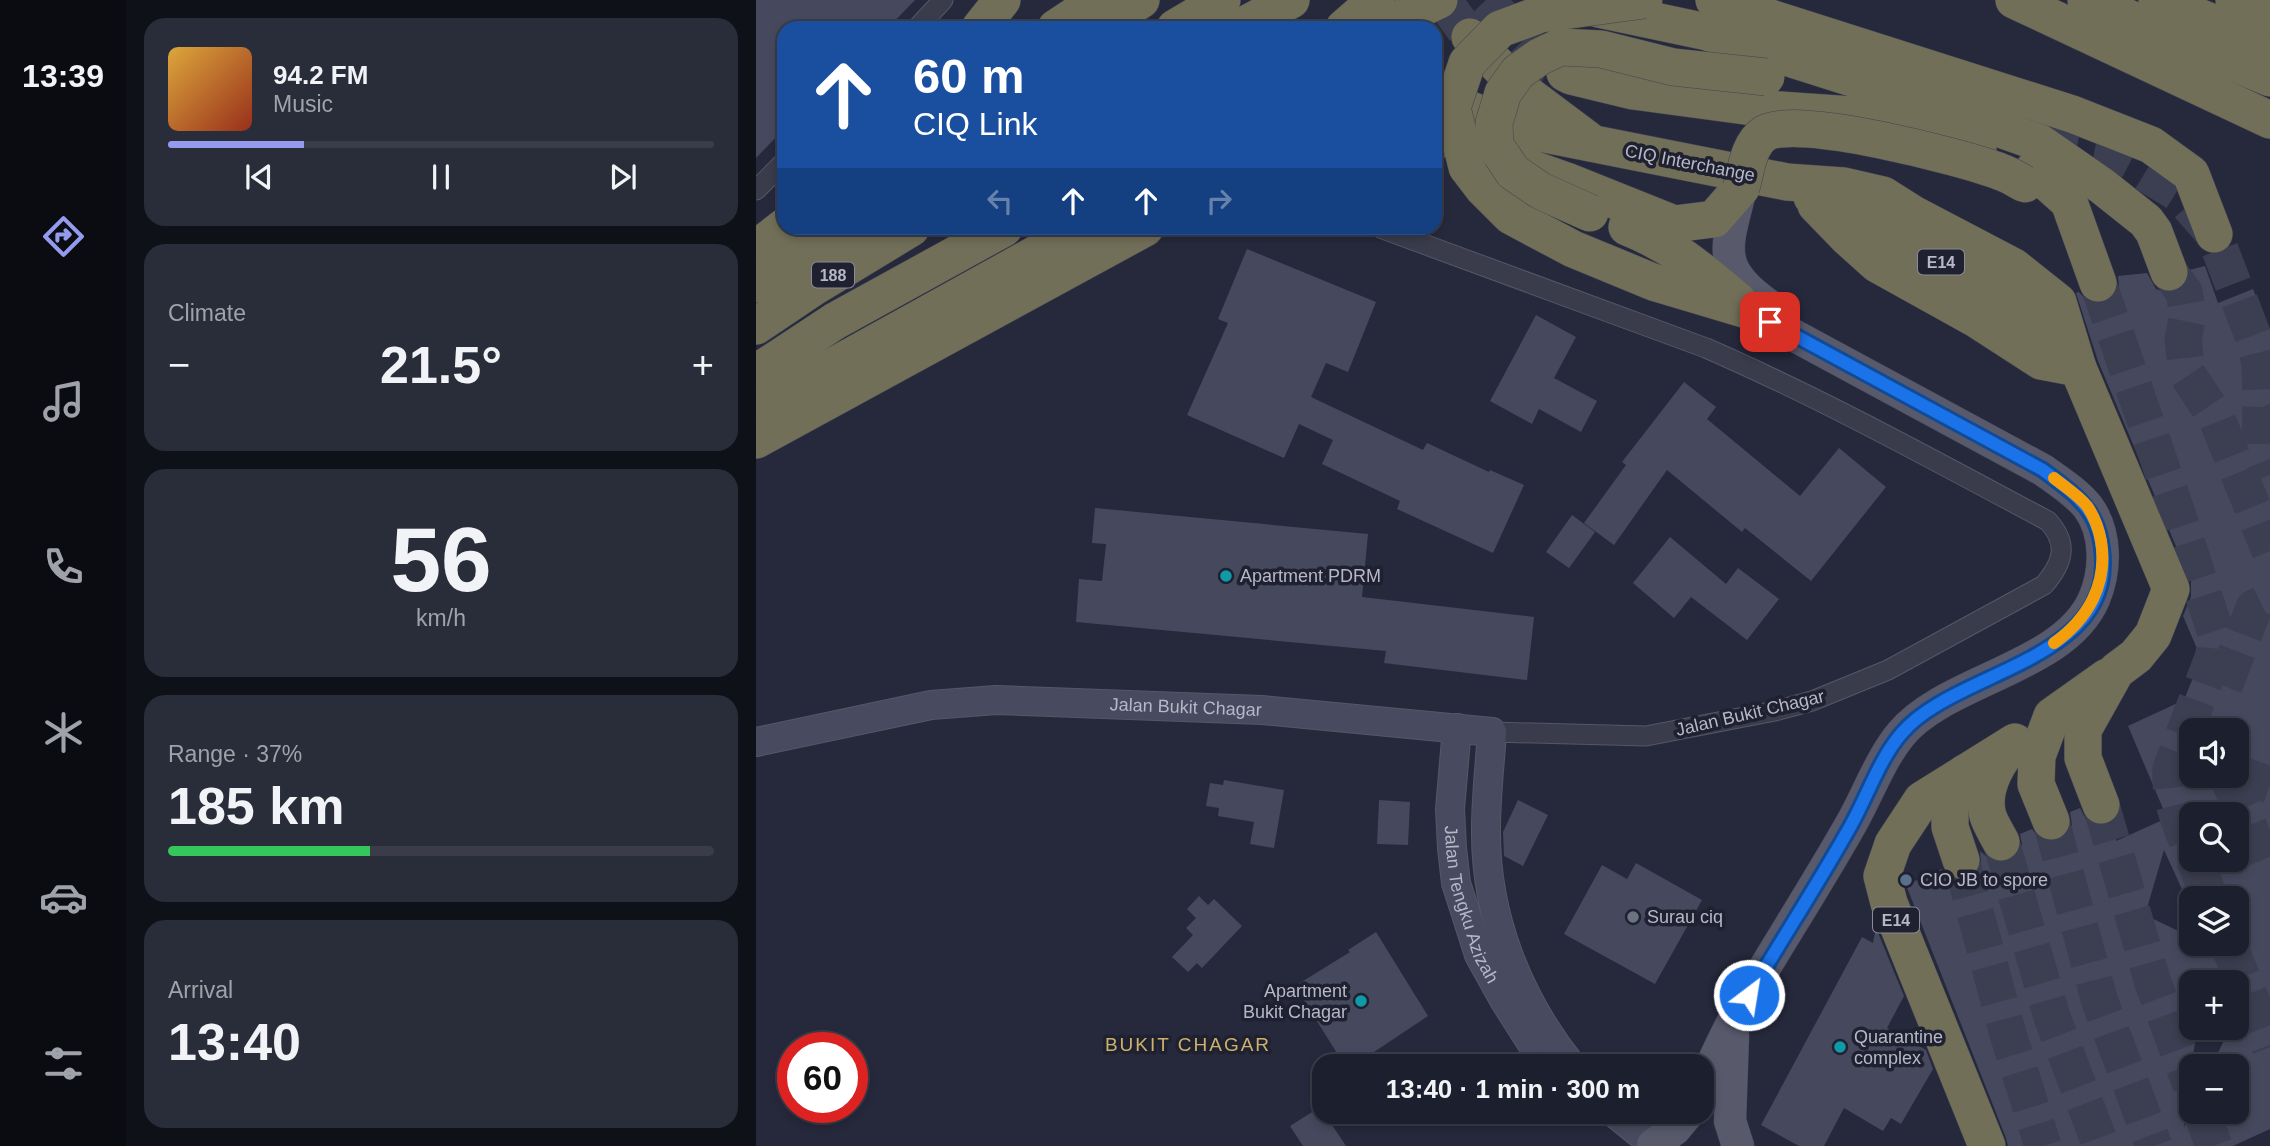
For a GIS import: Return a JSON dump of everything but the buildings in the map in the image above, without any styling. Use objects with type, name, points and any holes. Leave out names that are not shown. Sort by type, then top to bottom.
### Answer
[{"type":"highway","points":[[985,21],[1002,0]]},
{"type":"highway","points":[[1040,21],[1060,0]]},
{"type":"highway","points":[[1066,21],[1098,0]]},
{"type":"highway","points":[[1108,21],[1141,0]]},
{"type":"highway","points":[[1252,21],[1291,0]]},
{"type":"highway","points":[[1352,21],[1376,0]]},
{"type":"highway","points":[[1395,21],[1439,0]]},
{"type":"highway","points":[[1442,137],[1569,182],[1674,224],[1714,219],[1741,188],[1753,147],[1763,134],[1783,128],[1870,139],[1917,148],[1995,170],[2056,181],[2131,235],[2169,272],[2154,232],[2146,221],[2102,186],[2040,143],[1890,90],[1616,4],[1535,0]]},
{"type":"highway","points":[[1714,0],[2073,114],[2151,145],[2191,174],[2214,234]]},
{"type":"highway","points":[[2014,0],[2270,120]]},
{"type":"highway","points":[[2086,0],[2270,78]]},
{"type":"highway","points":[[2157,0],[2270,46]]},
{"type":"highway","points":[[2234,0],[2270,15]]},
{"type":"highway","points":[[1186,21],[1216,3]]},
{"type":"highway","points":[[1616,4],[1541,14],[1500,29],[1467,63],[1452,108],[1467,167],[1483,188],[1511,216],[1573,249],[1653,282],[1747,310]]},
{"type":"highway","points":[[1470,37],[1523,91],[1593,144]]},
{"type":"highway","points":[[1747,310],[1688,258],[1646,235],[1541,191],[1513,172],[1495,145],[1494,123],[1503,93],[1518,72],[1539,57],[1560,47],[1601,50],[1673,67],[1890,90]]},
{"type":"highway","points":[[1565,73],[1633,91],[1767,109],[1853,115],[1931,133],[2029,177],[2066,225],[2098,283]]},
{"type":"highway","name":"CIQ Interchange","points":[[1442,99],[1519,129],[1798,189]]},
{"type":"highway","name":"E14","points":[[1798,189],[1844,186],[1883,195],[1913,214],[2014,267],[2058,302],[2078,368],[2171,589],[2153,635],[2136,656],[2015,742],[1922,800],[1893,844],[1882,876],[1889,902],[1987,1146]]},
{"type":"highway","name":"E14","points":[[1798,189],[1877,264],[1976,319],[2041,361],[2078,368]]},
{"type":"highway","points":[[756,248],[777,232]]},
{"type":"highway","name":"188","points":[[756,284],[837,235]]},
{"type":"highway","name":"188","points":[[756,326],[899,235]]},
{"type":"highway","points":[[756,373],[835,321],[991,235]]},
{"type":"highway","points":[[756,409],[1070,235]]},
{"type":"highway","points":[[756,440],[1132,235]]},
{"type":"highway","name":"E14","points":[[2101,805],[2083,758],[2083,730],[2116,670]]},
{"type":"highway","points":[[2051,821],[2036,783],[2036,756],[2052,716]]},
{"type":"highway","name":"E14","points":[[2001,842],[1988,815],[1988,787],[1998,761],[2015,742]]},
{"type":"highway","points":[[1961,860],[1950,827],[1950,800],[1965,774]]},
{"type":"main road","points":[[1714,1062],[1734,1019],[1849,828],[1902,732],[1932,709],[2056,642],[2081,619],[2092,602],[2099,587],[2103,567],[2099,531],[2088,508],[2072,492],[1956,413],[1774,309],[1744,286],[1728,262],[1728,243],[1741,188]]},
{"type":"main road","points":[[1747,310],[1956,413]]},
{"type":"main road","name":"Jalan Bukit Chagar","points":[[756,742],[931,705],[996,700],[1262,710],[1492,732]]},
{"type":"main road","name":"Jalan Tengku Azizah","points":[[1458,728],[1450,810],[1457,883],[1479,955],[1538,1054]]},
{"type":"main road","name":"Jalan Tengku Azizah","points":[[1492,732],[1486,829],[1488,873],[1497,915],[1511,961],[1533,1011],[1563,1054]]},
{"type":"main road","points":[[1734,1019],[1730,1121],[1738,1146]]},
{"type":"main road","points":[[1614,1124],[1648,1146]]},
{"type":"main road","points":[[1625,1124],[1648,1146]]},
{"type":"main road","points":[[1648,1146],[1666,1137],[1678,1124]]},
{"type":"main road","points":[[1688,1146],[1689,1124]]},
{"type":"street","points":[[924,21],[943,0]]},
{"type":"street","points":[[756,190],[777,169]]},
{"type":"street","name":"Jalan Bukit Chagar","points":[[1399,235],[1743,364],[2048,521],[2057,531],[2062,544],[2061,559],[2044,585],[1888,670],[1812,701],[1775,711],[1646,736],[1492,732]]},
{"type":"tunnel","points":[[1443,0],[1470,37]]},
{"type":"tunnel","points":[[1486,0],[1545,63],[1565,73]]},
{"type":"tunnel","points":[[2040,143],[2117,158],[2140,170],[2179,194],[2214,234],[2253,336],[2260,363],[2261,407],[2270,428]]},
{"type":"tunnel","points":[[2169,272],[2184,292],[2188,315],[2183,339],[2187,374],[2217,419],[2270,551]]},
{"type":"tunnel","points":[[2098,283],[2216,634],[2214,655],[2171,769],[2179,821]]},
{"type":"tunnel","points":[[2261,407],[2260,449],[2270,475]]},
{"type":"tunnel","points":[[2224,686],[2254,608],[2270,600]]},
{"type":"tunnel","points":[[2249,778],[2270,785]]},
{"type":"tunnel","points":[[2232,788],[2265,866],[2270,868]]},
{"type":"tunnel","points":[[2101,805],[2153,983],[2179,1054]]},
{"type":"tunnel","points":[[2051,821],[2100,1002],[2154,1146]]},
{"type":"tunnel","points":[[2001,842],[2052,1017],[2101,1146]]},
{"type":"tunnel","points":[[1961,860],[2008,1034],[2043,1146]]},
{"type":"tunnel","points":[[2199,872],[2205,886]]},
{"type":"tunnel","points":[[2233,956],[2270,1047]]},
{"type":"tunnel","points":[[2206,1124],[2214,1146]]},
{"type":"slow traffic","points":[[2054,478],[2088,508],[2099,531],[2103,567],[2099,587],[2092,602],[2081,619],[2054,643]]},
{"type":"place","name":"Apartment PDRM","points":[[1226,576]]},
{"type":"place","name":"CIO JB to spore","points":[[1906,880]]},
{"type":"place","name":"Surau ciq","points":[[1633,917]]},
{"type":"place","name":"Apartment Bukit Chagar","points":[[1361,1001]]},
{"type":"place","name":"Quarantine complex","points":[[1840,1047]]},
{"type":"district","name":"BUKIT CHAGAR","points":[[1188,1044]]},
{"type":"route","points":[[1749,995],[1849,828],[1902,732],[1932,709],[2056,642],[2081,619],[2092,602],[2099,587],[2103,567],[2099,531],[2088,508],[2043,470],[1770,322]]}]
